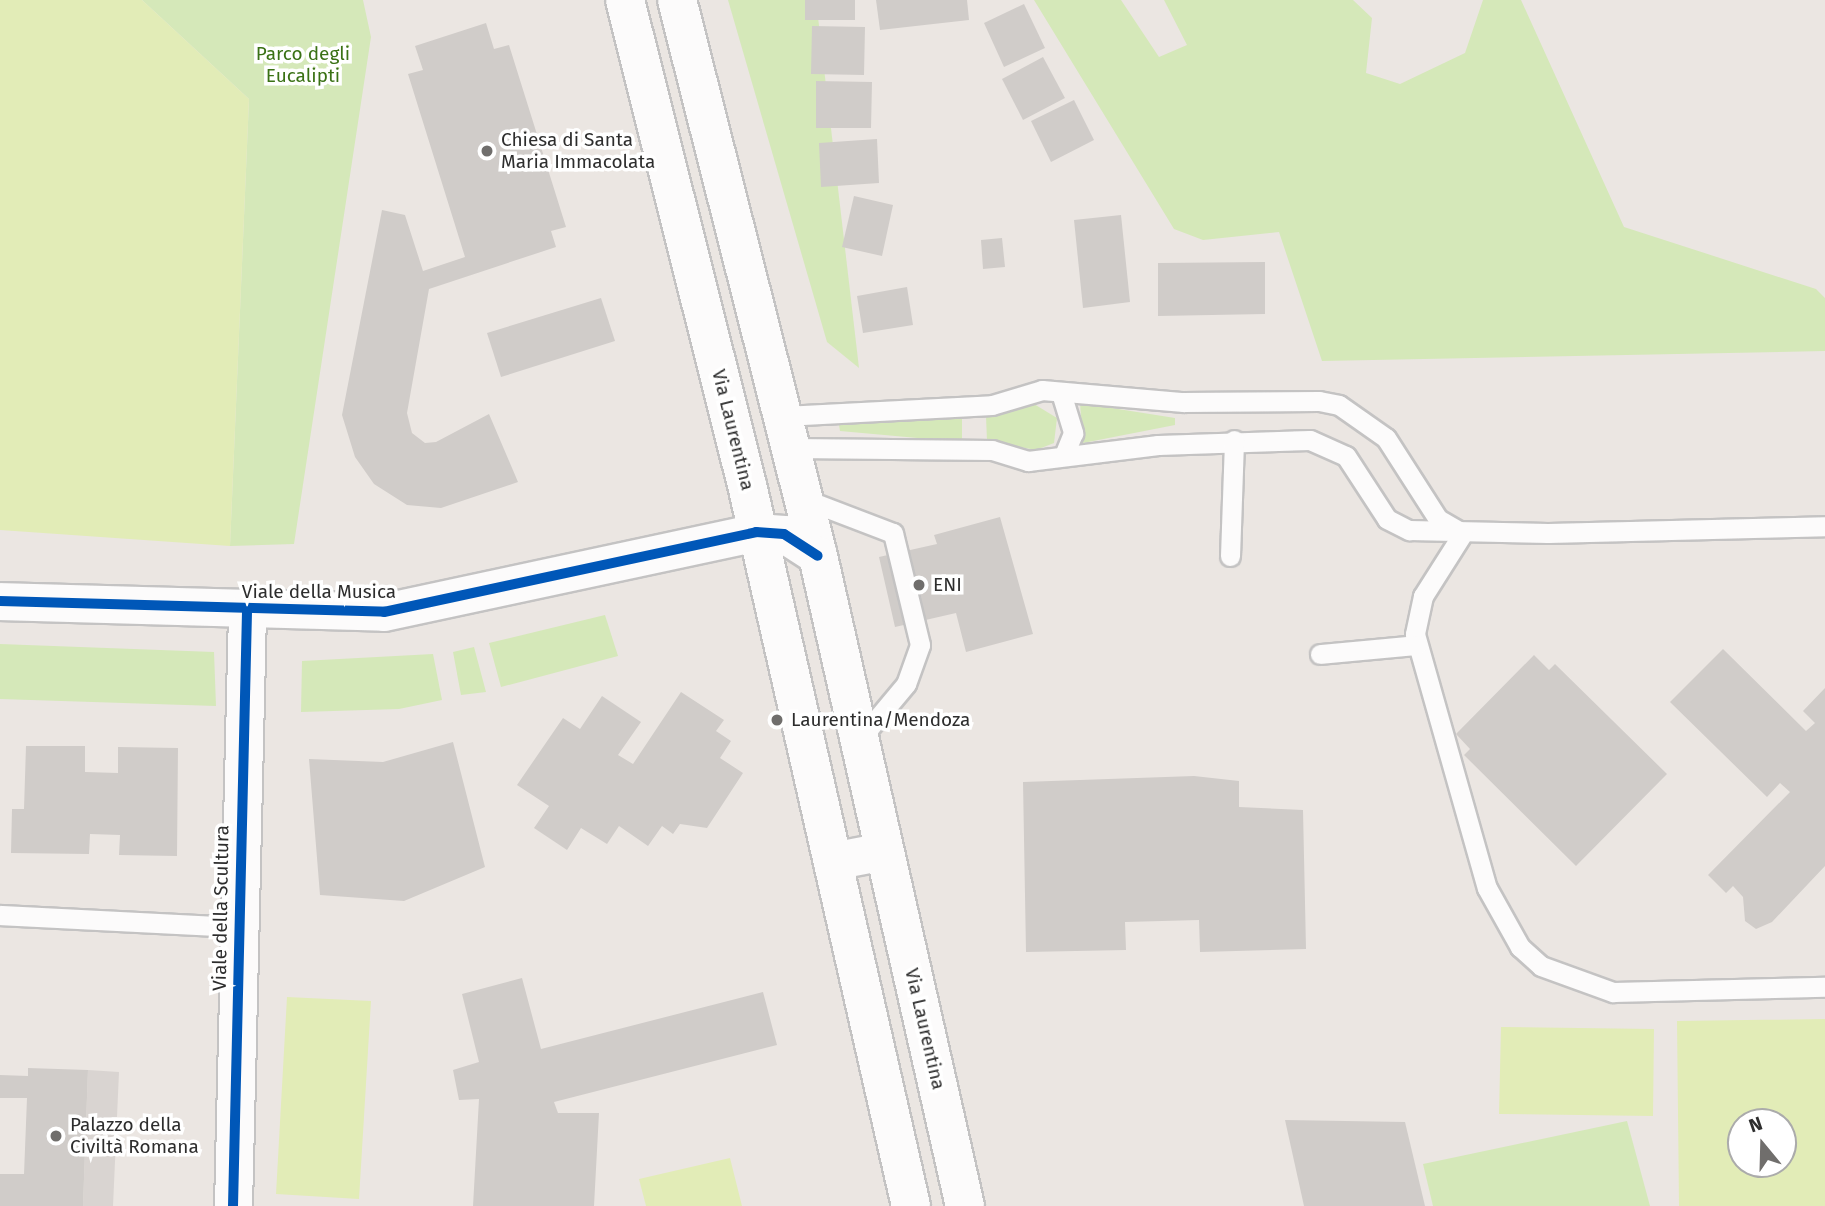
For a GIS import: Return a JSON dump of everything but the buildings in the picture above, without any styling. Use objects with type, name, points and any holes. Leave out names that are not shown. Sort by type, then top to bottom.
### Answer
[{"type":"main road","name":"Via Laurentina","points":[[625,0],[756,531],[911,1206]]},
{"type":"main road","name":"Via Laurentina","points":[[677,0],[818,556],[965,1206]]},
{"type":"street","points":[[756,531],[785,534],[818,556]]},
{"type":"street","name":"Viale della Musica","points":[[0,601],[247,611],[384,612],[445,603],[756,531]]},
{"type":"street","name":"Viale della Scultura","points":[[233,1206],[237,927],[247,611]]},
{"type":"street","points":[[832,861],[884,851]]},
{"type":"lane","points":[[788,432],[992,405],[1042,390],[1062,396],[1339,405],[1386,438],[1438,519],[1463,533]]},
{"type":"lane","points":[[1062,396],[1073,433],[1065,453]]},
{"type":"lane","points":[[788,432],[992,450],[1028,461],[1065,453],[1234,440],[1323,443],[1346,457],[1397,525],[1463,533],[1825,526]]},
{"type":"lane","points":[[1230,556],[1234,440]]},
{"type":"lane","points":[[804,499],[893,533],[920,645],[906,684],[860,739]]},
{"type":"lane","points":[[1463,533],[1423,596],[1417,645],[1487,888],[1520,947],[1541,966],[1613,992],[1825,987]]},
{"type":"lane","points":[[1320,654],[1417,645]]},
{"type":"lane","points":[[0,915],[237,927]]},
{"type":"green space","points":[[0,0],[142,0],[249,99],[230,546],[0,530]]},
{"type":"green space","name":"Parco degli Eucalipti","points":[[142,0],[363,0],[371,37],[294,544],[230,546],[249,99]]},
{"type":"green space","points":[[728,0],[816,0],[859,368],[827,342]]},
{"type":"green space","points":[[1034,0],[1121,0],[1159,57],[1187,45],[1164,0],[1353,0],[1372,18],[1366,73],[1400,84],[1465,53],[1483,0],[1521,0],[1624,227],[1816,289],[1825,298],[1825,351],[1322,361],[1279,232],[1203,240],[1174,229]]},
{"type":"green space","points":[[1080,403],[1175,418],[1175,425],[1083,443]]},
{"type":"green space","points":[[1034,404],[1057,418],[1054,443],[1036,450],[987,441],[986,416]]},
{"type":"green space","points":[[962,417],[962,442],[840,431],[839,425]]},
{"type":"green space","points":[[605,615],[618,656],[501,687],[489,643]]},
{"type":"green space","points":[[0,644],[214,652],[216,706],[0,699]]},
{"type":"green space","points":[[474,647],[486,692],[461,695],[453,652]]},
{"type":"green space","points":[[433,654],[442,700],[399,709],[301,712],[302,661]]},
{"type":"green space","points":[[287,997],[371,1001],[359,1199],[276,1194]]},
{"type":"green space","points":[[1825,1019],[1825,1206],[1679,1206],[1677,1021]]},
{"type":"green space","points":[[1501,1027],[1654,1029],[1653,1116],[1499,1114]]},
{"type":"green space","points":[[1627,1121],[1650,1206],[1433,1206],[1423,1164]]},
{"type":"green space","points":[[730,1158],[742,1206],[646,1206],[639,1179]]},
{"type":"shaded area","points":[[88,1070],[119,1072],[113,1206],[83,1206]]},
{"type":"cycle path","points":[[0,601],[384,612],[756,532],[784,534],[818,556]]},
{"type":"cycle path","points":[[233,1206],[247,611]]},
{"type":"place","name":"Chiesa di Santa Maria Immacolata","points":[[487,151]]},
{"type":"place","name":"ENI","points":[[919,585]]},
{"type":"place","name":"Laurentina/Mendoza","points":[[777,720]]},
{"type":"place","name":"Palazzo della Civiltà Romana","points":[[56,1136]]}]
